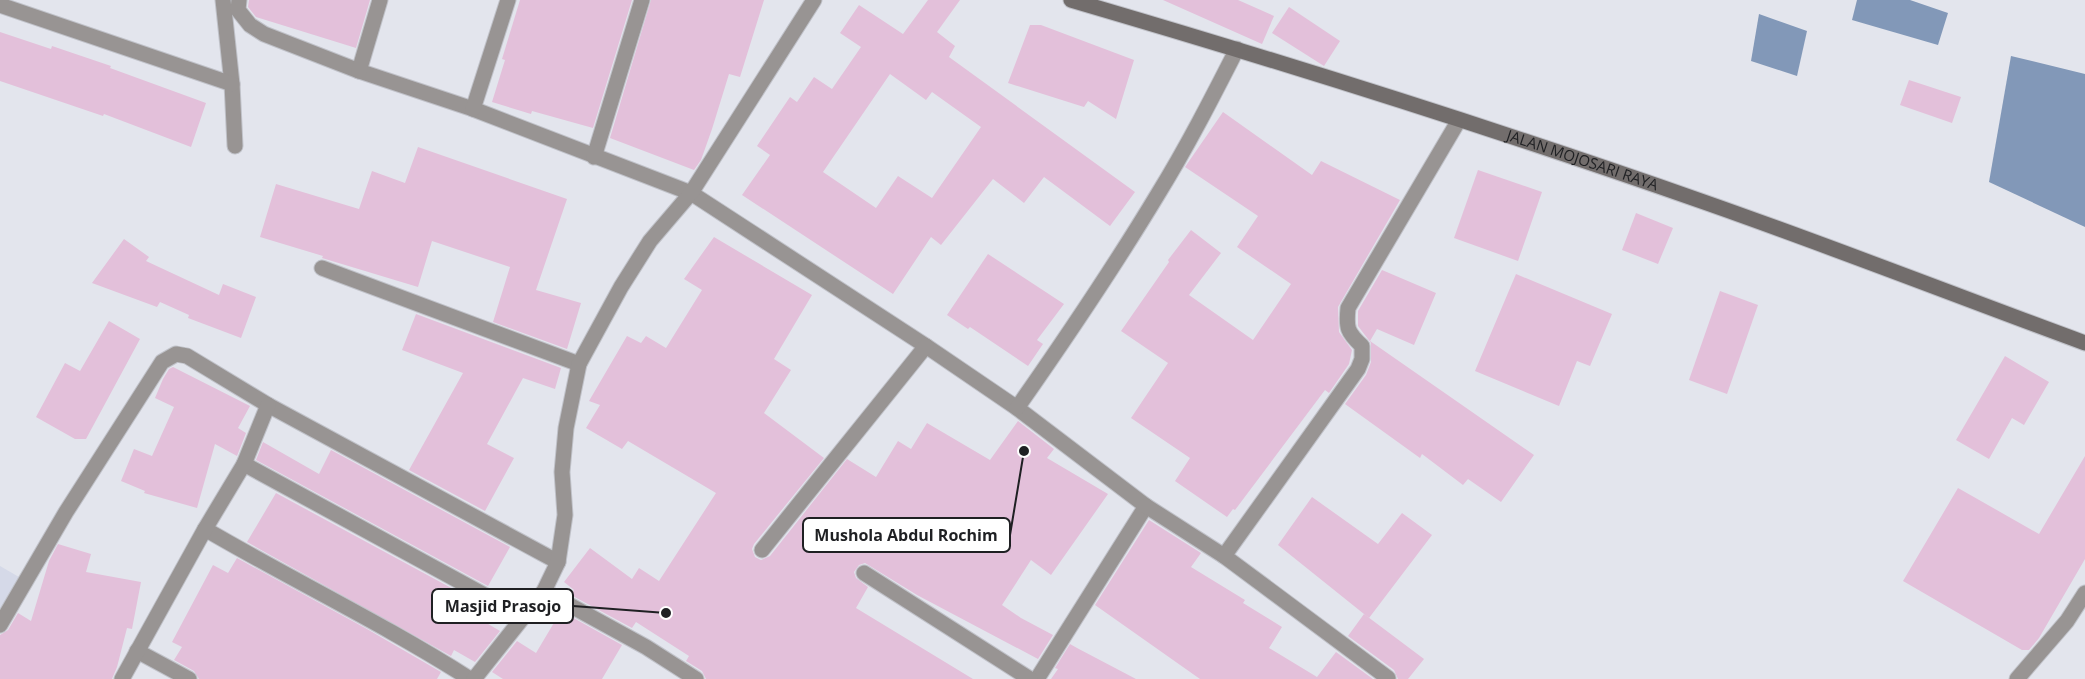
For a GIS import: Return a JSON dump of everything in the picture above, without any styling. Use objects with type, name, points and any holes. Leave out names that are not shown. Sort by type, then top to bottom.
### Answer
[{"type":"street","points":[[223,0],[232,84],[235,146]]},
{"type":"street","points":[[239,0],[238,10],[250,25],[264,34],[359,71],[473,109],[691,193],[1017,408],[1146,506],[1224,556],[1388,678]]},
{"type":"street","points":[[359,71],[380,0]]},
{"type":"street","points":[[473,109],[508,0]]},
{"type":"street","points":[[594,157],[642,0]]},
{"type":"street","points":[[205,529],[472,679],[544,591],[558,561],[565,515],[562,472],[566,428],[579,364],[621,287],[650,241],[691,193],[814,0]]},
{"type":"street","name":"JALAN MOJOSARI RAYA","points":[[1071,0],[1459,120],[1705,202],[2085,343]]},
{"type":"street","points":[[0,5],[232,84]]},
{"type":"street","points":[[1017,408],[1086,309],[1159,193],[1238,50]]},
{"type":"street","points":[[1224,556],[1358,369],[1362,359],[1362,346],[1352,337],[1346,325],[1348,308],[1459,120]]},
{"type":"street","points":[[322,268],[579,364]]},
{"type":"street","points":[[762,550],[926,346]]},
{"type":"street","points":[[0,625],[66,512],[162,362],[176,354],[187,356],[268,405],[558,561]]},
{"type":"street","points":[[122,679],[205,529],[244,464],[268,405]]},
{"type":"street","points":[[244,464],[523,616]]},
{"type":"street","points":[[1037,679],[1146,506]]},
{"type":"street","points":[[864,573],[1030,679]]},
{"type":"street","points":[[544,591],[646,647],[696,679]]},
{"type":"street","points":[[2017,679],[2067,621],[2085,593]]},
{"type":"street","points":[[137,651],[189,679]]},
{"type":"shaded area","points":[[0,566],[31,584],[0,634]]},
{"type":"water","points":[[1857,0],[1910,0],[1948,13],[1938,45],[1852,20]]},
{"type":"water","points":[[1759,14],[1807,31],[1797,76],[1751,61]]},
{"type":"water","points":[[2011,56],[2085,74],[2085,227],[1989,182]]},
{"type":"building","points":[[249,0],[370,0],[356,48],[256,17],[248,7]]},
{"type":"building","points":[[520,0],[632,0],[593,128],[532,111],[531,114],[492,102]]},
{"type":"building","points":[[651,0],[764,0],[740,77],[729,74],[701,160],[694,170],[610,138]]},
{"type":"building","points":[[928,0],[960,0],[937,32],[955,46],[949,57],[1135,192],[1110,226],[1044,177],[1024,203],[993,179],[941,245],[931,237],[893,294],[742,195],[770,155],[757,146],[790,97],[797,102],[814,77],[832,89],[861,47],[840,33],[859,5],[903,34]],"holes":[[[890,74],[926,100],[932,92],[981,127],[932,198],[898,176],[876,208],[823,172]]]},
{"type":"building","points":[[1163,0],[1238,0],[1274,16],[1262,44]]},
{"type":"building","points":[[1289,7],[1340,41],[1324,66],[1272,33]]},
{"type":"building","points":[[1030,25],[1041,25],[1134,60],[1116,119],[1088,101],[1084,107],[1008,83]]},
{"type":"building","points":[[0,32],[51,49],[52,46],[111,66],[110,68],[206,103],[191,147],[104,114],[103,116],[0,81]]},
{"type":"building","points":[[1909,80],[1961,97],[1952,123],[1900,105]]},
{"type":"building","points":[[1223,112],[1312,175],[1321,161],[1400,200],[1338,307],[1339,332],[1352,350],[1349,364],[1329,393],[1325,390],[1235,510],[1233,509],[1227,517],[1175,481],[1190,458],[1131,418],[1168,363],[1121,331],[1169,262],[1168,260],[1191,230],[1221,253],[1189,295],[1253,340],[1291,284],[1237,247],[1258,216],[1185,167]]},
{"type":"building","points":[[418,147],[567,199],[536,290],[581,303],[567,349],[493,322],[510,267],[432,241],[418,287],[260,237],[276,184],[359,209],[372,171],[405,183]]},
{"type":"building","points":[[1478,170],[1542,192],[1518,261],[1454,238]]},
{"type":"building","points":[[1636,213],[1673,228],[1658,264],[1622,250]]},
{"type":"building","points":[[714,237],[812,295],[774,359],[791,370],[764,413],[824,458],[754,544],[752,549],[755,557],[761,560],[770,556],[847,459],[876,477],[898,441],[911,449],[927,423],[990,460],[1018,421],[1054,449],[1047,458],[1108,494],[1051,575],[1031,560],[1002,605],[1053,635],[1038,659],[917,595],[865,563],[859,565],[854,572],[856,578],[868,587],[856,608],[973,679],[706,679],[702,671],[686,661],[689,656],[636,622],[632,628],[571,595],[574,590],[564,582],[590,548],[632,579],[639,568],[659,581],[716,493],[628,441],[622,449],[586,428],[600,405],[589,401],[627,336],[641,343],[646,336],[666,348],[702,290],[684,279]]},
{"type":"building","points":[[124,239],[149,257],[146,261],[219,295],[223,284],[256,297],[241,338],[188,318],[189,315],[160,302],[157,307],[92,283]]},
{"type":"building","points":[[988,254],[1064,304],[1037,340],[1043,344],[1028,366],[970,327],[968,329],[947,315]]},
{"type":"building","points":[[1382,270],[1436,293],[1414,345],[1377,329],[1370,341],[1534,455],[1501,502],[1468,479],[1463,485],[1422,454],[1420,458],[1345,404],[1366,375],[1371,362],[1371,343],[1358,326],[1358,311]]},
{"type":"building","points":[[1516,274],[1612,314],[1590,366],[1577,361],[1559,406],[1475,371]]},
{"type":"building","points":[[1720,291],[1758,305],[1727,394],[1689,380]]},
{"type":"building","points":[[416,314],[561,368],[555,389],[523,378],[487,444],[514,458],[485,511],[409,470],[463,373],[402,350]]},
{"type":"building","points":[[109,321],[140,339],[86,439],[75,439],[36,417],[65,363],[80,371]]},
{"type":"building","points":[[2005,356],[2049,382],[2024,425],[2012,418],[1989,459],[1956,440]]},
{"type":"building","points":[[173,367],[250,406],[238,428],[246,433],[237,456],[215,444],[197,508],[144,493],[145,491],[121,481],[134,449],[152,456],[174,407],[155,398],[163,379]]},
{"type":"building","points":[[263,442],[319,474],[331,450],[510,547],[488,586],[256,460]]},
{"type":"building","points":[[2085,456],[2085,559],[2039,638],[2029,650],[2022,650],[1903,581],[1958,488],[2039,534]]},
{"type":"building","points":[[276,493],[479,603],[473,615],[500,631],[475,662],[454,650],[451,656],[247,542]]},
{"type":"building","points":[[1312,497],[1378,544],[1402,513],[1432,535],[1369,618],[1278,545]]},
{"type":"building","points":[[1149,520],[1201,553],[1191,567],[1245,600],[1243,603],[1282,627],[1269,648],[1317,677],[1336,652],[1373,679],[1200,679],[1095,605]]},
{"type":"building","points":[[58,544],[91,554],[86,572],[141,582],[132,629],[127,628],[112,679],[0,679],[0,635],[8,630],[18,613],[31,621],[49,561]]},
{"type":"building","points":[[237,558],[441,672],[437,679],[199,679],[194,671],[174,660],[182,647],[172,642],[213,565],[228,573]]},
{"type":"building","points":[[561,611],[622,645],[602,679],[503,679],[492,672],[517,641],[536,653]]},
{"type":"building","points":[[1364,614],[1424,659],[1408,679],[1398,679],[1394,670],[1348,636]]},
{"type":"building","points":[[1070,644],[1136,679],[1051,679]]},
{"type":"place","name":"Mushola Abdul Rochim","points":[[1024,451]]},
{"type":"place","name":"Masjid Prasojo","points":[[666,613]]}]
